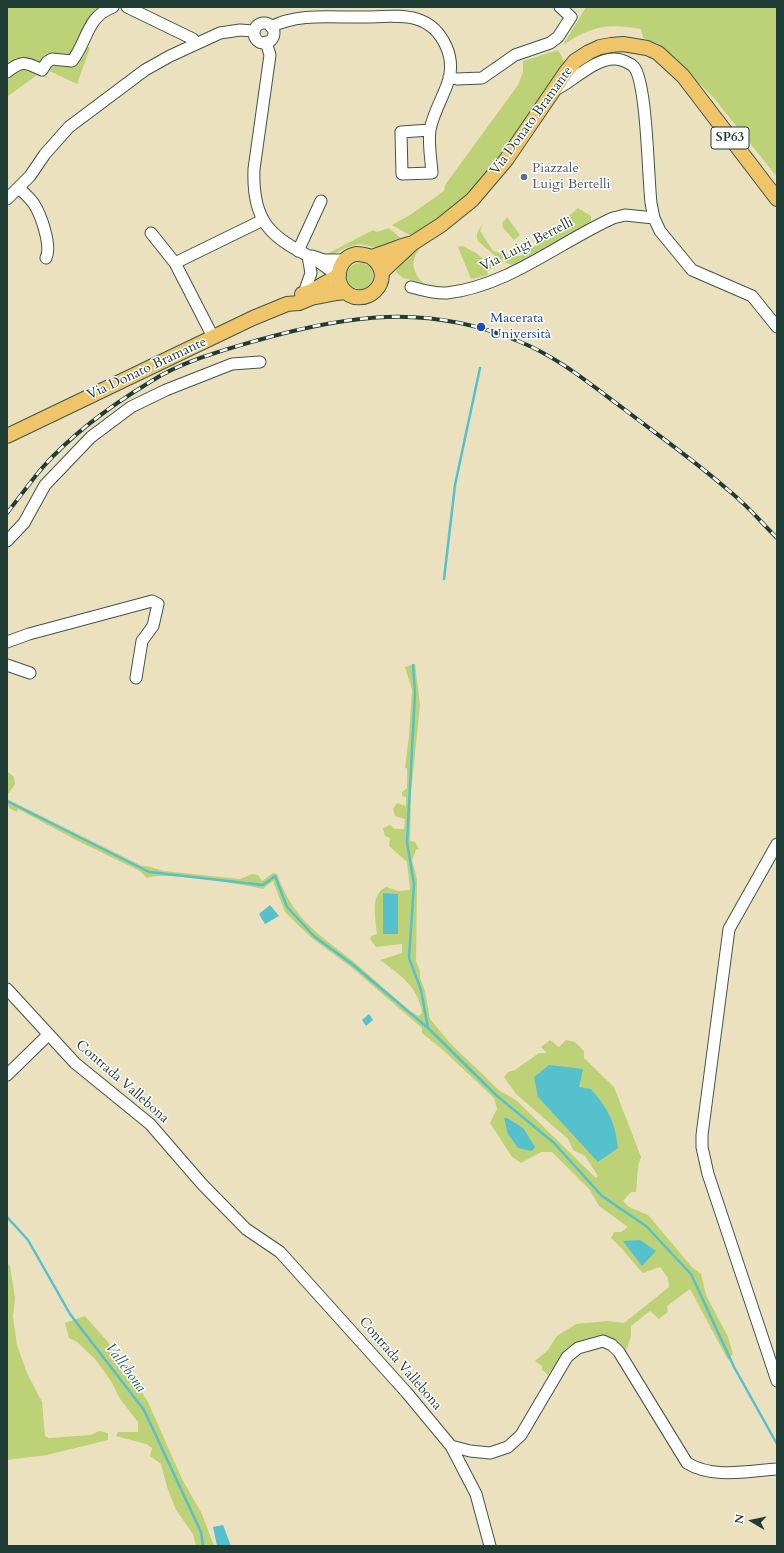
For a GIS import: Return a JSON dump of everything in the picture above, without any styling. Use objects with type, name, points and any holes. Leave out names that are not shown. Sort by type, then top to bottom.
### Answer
[{"type":"main road","name":"Via Donato Bramante","points":[[287,304],[299,303],[311,298],[337,293],[346,292],[359,298],[372,294],[380,285],[382,272],[413,243],[460,211],[489,182],[552,91],[575,62],[600,47],[611,44],[623,44],[647,48],[658,53],[683,76],[777,199]]},
{"type":"main road","name":"Via Donato Bramante","points":[[345,260],[361,254],[372,257],[413,243]]},
{"type":"main road","points":[[372,257],[382,272]]},
{"type":"main road","points":[[345,260],[339,274],[342,288],[346,292]]},
{"type":"main road","name":"Via Donato Bramante","points":[[7,436],[213,337],[287,304],[297,296],[310,292],[339,274]]},
{"type":"street","points":[[7,72],[16,65],[25,62],[42,70],[47,62],[52,59],[72,61],[98,14],[113,7]]},
{"type":"street","points":[[127,7],[193,39],[196,44]]},
{"type":"street","points":[[449,77],[457,79],[482,78],[515,54],[550,43],[558,37],[571,17],[560,7]]},
{"type":"street","points":[[271,27],[294,13],[397,16],[422,20],[432,26],[444,42],[449,54],[451,65],[449,77],[430,130],[432,173],[402,174],[401,132],[430,130]]},
{"type":"street","points":[[261,23],[267,23],[271,27],[273,36],[266,42],[257,40],[254,31],[256,26],[261,23]]},
{"type":"street","points":[[7,199],[30,176],[45,154],[69,127],[145,70],[220,33],[240,30],[254,31]]},
{"type":"street","points":[[266,42],[270,55],[253,186],[257,204],[263,220],[276,237],[330,271],[339,274]]},
{"type":"street","points":[[552,91],[566,85],[591,66],[614,58],[626,62],[634,67],[639,77],[644,98],[648,170],[654,218],[660,231],[674,250],[692,270],[752,296],[777,327]]},
{"type":"street","points":[[19,188],[33,202],[38,211],[48,243],[49,252],[46,258]]},
{"type":"street","points":[[304,293],[311,273],[303,254],[321,201]]},
{"type":"street","name":"Via Luigi Bertelli","points":[[411,287],[446,293],[477,287],[505,276],[613,218],[625,215],[654,218]]},
{"type":"street","points":[[175,263],[263,220]]},
{"type":"street","points":[[152,233],[175,263],[213,337]]},
{"type":"street","points":[[303,254],[316,256],[324,260],[345,260]]},
{"type":"street","points":[[7,541],[24,523],[45,485],[91,437],[131,407],[166,390],[232,364],[260,362]]},
{"type":"street","points":[[7,642],[30,634],[152,601],[158,604],[153,626],[142,641],[136,678]]},
{"type":"street","points":[[7,665],[30,673]]},
{"type":"street","points":[[777,844],[728,929],[702,1135],[702,1147],[708,1174],[777,1381]]},
{"type":"street","name":"Contrada Vallebona","points":[[7,989],[75,1063],[150,1124],[202,1184],[246,1229],[280,1252],[401,1388],[451,1446],[476,1494],[490,1546]]},
{"type":"street","points":[[7,1075],[48,1035]]},
{"type":"street","points":[[451,1446],[470,1451],[490,1453],[508,1447],[521,1435],[567,1357],[578,1348],[603,1341],[619,1352],[687,1463],[697,1470],[714,1473],[777,1469]]},
{"type":"green space","points":[[7,7],[107,7],[95,11],[75,56],[40,66],[24,58],[7,66]]},
{"type":"green space","points":[[586,7],[777,7],[777,177],[713,97],[659,44],[643,38],[641,29],[609,26],[591,30],[563,45]]},
{"type":"green space","points":[[84,44],[90,48],[77,84],[45,69],[56,62],[66,64]]},
{"type":"green space","points":[[558,50],[565,63],[513,140],[469,194],[447,214],[411,236],[392,225],[410,215],[444,191],[445,185],[518,85],[523,72],[523,61]]},
{"type":"green space","points":[[27,67],[51,79],[37,75],[7,97],[7,76],[16,70]]},
{"type":"green space","points":[[578,208],[591,216],[591,223],[512,265],[501,261],[477,239],[478,232],[483,224],[480,231],[493,251],[512,256],[520,256],[526,253]]},
{"type":"green space","points":[[507,217],[520,235],[514,240],[503,228],[502,223]]},
{"type":"green space","points":[[389,228],[404,241],[379,248],[359,244],[345,248],[333,255],[320,255],[329,253],[373,230],[377,232]]},
{"type":"green space","points":[[463,246],[476,253],[493,267],[487,272],[488,275],[471,279],[458,247]]},
{"type":"green space","points":[[420,248],[415,257],[414,266],[416,274],[423,283],[403,278],[396,272],[400,263]]},
{"type":"green space","points":[[360,263],[369,267],[373,276],[369,285],[360,289],[351,285],[347,276],[351,267]]},
{"type":"green space","points":[[415,664],[420,705],[411,793],[410,841],[415,842],[419,849],[416,850],[412,860],[417,879],[416,961],[425,991],[430,1019],[450,1043],[500,1091],[516,1100],[596,1178],[598,1176],[585,1156],[573,1150],[568,1139],[516,1094],[504,1077],[508,1072],[515,1070],[539,1053],[547,1053],[541,1047],[550,1040],[559,1047],[566,1040],[575,1042],[584,1051],[584,1058],[614,1087],[641,1157],[639,1161],[636,1192],[631,1192],[623,1201],[629,1207],[648,1215],[692,1267],[701,1274],[706,1295],[728,1337],[733,1354],[728,1360],[690,1289],[667,1306],[668,1312],[659,1319],[650,1311],[631,1326],[631,1336],[627,1349],[603,1339],[587,1339],[580,1342],[568,1351],[548,1375],[542,1370],[542,1366],[535,1361],[548,1350],[557,1336],[576,1324],[608,1321],[624,1323],[669,1287],[668,1278],[660,1267],[643,1273],[620,1246],[611,1238],[614,1232],[621,1232],[628,1227],[599,1206],[590,1190],[552,1152],[541,1152],[521,1163],[512,1157],[490,1123],[497,1109],[494,1098],[444,1051],[422,1033],[422,1028],[351,967],[313,939],[301,928],[285,912],[273,881],[263,889],[221,881],[185,877],[156,876],[147,878],[140,871],[78,841],[18,809],[17,812],[9,808],[7,799],[142,866],[164,871],[240,879],[252,874],[258,875],[262,881],[273,873],[277,874],[291,904],[308,925],[354,962],[410,1011],[419,1016],[422,1013],[417,995],[401,976],[380,960],[402,953],[402,944],[376,947],[370,939],[371,936],[377,934],[375,901],[377,895],[386,887],[399,891],[410,890],[407,862],[389,846],[390,838],[385,836],[383,828],[390,825],[395,829],[404,829],[405,819],[395,816],[393,809],[397,803],[406,806],[406,797],[402,796],[402,792],[407,788],[407,769],[405,767],[412,690],[405,667]]},
{"type":"green space","points":[[7,771],[14,777],[15,784],[8,794]]},
{"type":"green space","points":[[7,1263],[10,1266],[15,1298],[13,1317],[17,1345],[27,1373],[42,1402],[45,1436],[49,1438],[91,1435],[99,1431],[108,1433],[108,1440],[47,1455],[7,1460]]},
{"type":"green space","points":[[85,1316],[108,1342],[148,1402],[182,1479],[202,1514],[214,1546],[196,1546],[193,1534],[176,1510],[167,1487],[161,1464],[150,1456],[152,1448],[146,1444],[116,1436],[118,1432],[138,1432],[138,1422],[120,1399],[111,1381],[95,1359],[77,1342],[69,1338],[65,1323]]},
{"type":"water","points":[[383,893],[398,894],[398,934],[383,934]]},
{"type":"water","points":[[270,905],[279,916],[265,924],[259,914]]},
{"type":"water","points":[[369,1014],[373,1020],[366,1026],[362,1020]]},
{"type":"water","points":[[549,1065],[583,1069],[579,1087],[591,1089],[610,1116],[615,1130],[618,1148],[598,1162],[538,1097],[534,1077]]},
{"type":"water","points":[[504,1118],[507,1118],[523,1128],[535,1147],[532,1151],[518,1148],[508,1134]]},
{"type":"water","points":[[640,1240],[656,1251],[642,1266],[623,1241]]},
{"type":"water","points":[[223,1525],[231,1546],[217,1546],[213,1527]]},
{"type":"waterway","points":[[444,579],[455,485],[480,368]]},
{"type":"waterway","points":[[413,665],[415,693],[407,842],[414,884],[409,958],[421,990],[428,1028],[496,1095],[554,1143],[602,1196],[646,1226],[691,1274],[734,1367],[777,1444]]},
{"type":"waterway","points":[[7,801],[149,872],[263,885],[275,876],[287,907],[315,937],[352,964],[428,1028]]},
{"type":"waterway","name":"Vallebona","points":[[7,1217],[28,1240],[70,1314],[144,1410],[201,1532],[203,1546]]},
{"type":"railway","points":[[7,513],[43,467],[80,431],[121,400],[162,375],[201,358],[289,332],[354,320],[386,317],[419,317],[451,321],[484,329],[533,347],[560,363],[599,390],[703,469],[741,501],[777,538]]},
{"type":"place","name":"Piazzale Luigi Bertelli","points":[[524,177]]},
{"type":"place","name":"Macerata Università","points":[[481,327]]}]
